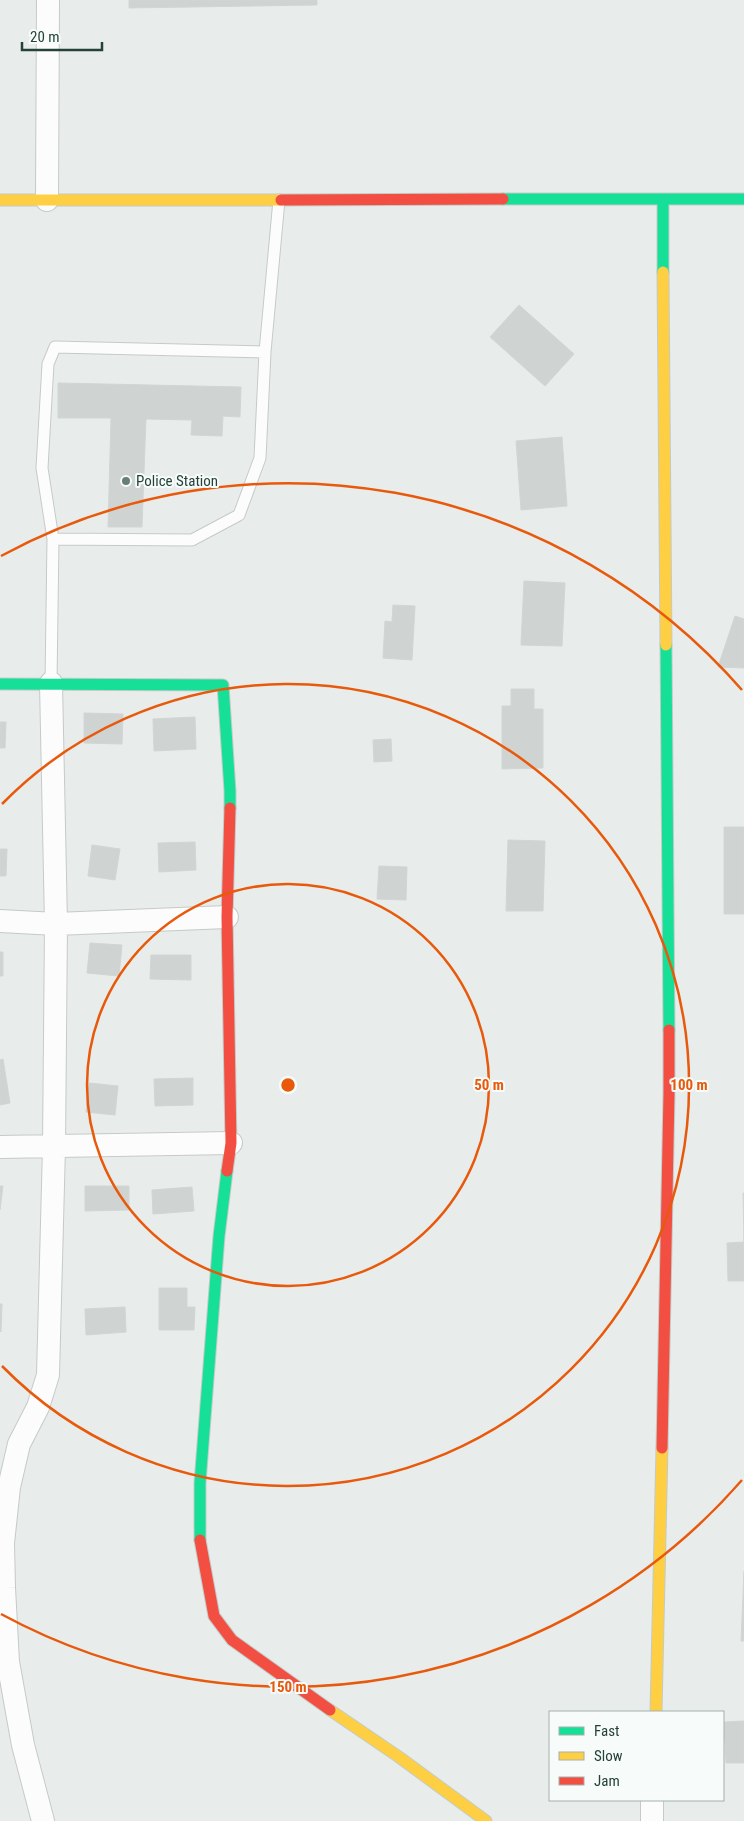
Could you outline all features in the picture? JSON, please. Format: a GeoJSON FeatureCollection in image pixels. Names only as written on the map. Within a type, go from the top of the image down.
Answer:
{"type":"FeatureCollection","features":[{"type":"Feature","properties":{"kind":"street"},"geometry":{"type":"LineString","coordinates":[[47,200],[48,0]]}},
{"type":"Feature","properties":{"kind":"street"},"geometry":{"type":"LineString","coordinates":[[0,200],[744,199]]}},
{"type":"Feature","properties":{"kind":"street"},"geometry":{"type":"LineString","coordinates":[[656,1711],[669,1094],[663,200]]}},
{"type":"Feature","properties":{"kind":"street"},"geometry":{"type":"LineString","coordinates":[[43,1821],[23,1745],[8,1662],[3,1543],[9,1486],[19,1444],[38,1406],[48,1375],[54,1147],[56,924],[51,683]]}},
{"type":"Feature","properties":{"kind":"street"},"geometry":{"type":"LineString","coordinates":[[0,684],[223,685],[230,790],[227,917],[230,1143],[219,1236],[200,1483],[200,1544],[214,1616],[232,1640],[312,1698],[399,1757],[486,1821]]}},
{"type":"Feature","properties":{"kind":"street"},"geometry":{"type":"LineString","coordinates":[[0,921],[56,924],[227,917]]}},
{"type":"Feature","properties":{"kind":"street"},"geometry":{"type":"LineString","coordinates":[[0,1147],[230,1143]]}},
{"type":"Feature","properties":{"kind":"street"},"geometry":{"type":"LineString","coordinates":[[652,1801],[652,1821]]}},
{"type":"Feature","properties":{"kind":"lane"},"geometry":{"type":"LineString","coordinates":[[53,539],[192,540],[239,515],[260,458],[265,352],[279,200]]}},
{"type":"Feature","properties":{"kind":"lane"},"geometry":{"type":"LineString","coordinates":[[51,683],[53,539],[42,468],[48,364],[55,347],[265,352]]}},
{"type":"Feature","properties":{"kind":"building"},"geometry":{"type":"Polygon","coordinates":[[[129,0],[317,0],[317,5],[129,8],[129,0]]]}},
{"type":"Feature","properties":{"kind":"building"},"geometry":{"type":"Polygon","coordinates":[[[519,305],[574,354],[545,386],[490,337],[519,305]]]}},
{"type":"Feature","properties":{"kind":"building","name":"Police Station"},"geometry":{"type":"Polygon","coordinates":[[[58,383],[241,387],[240,417],[223,416],[222,436],[191,435],[192,420],[146,419],[142,527],[108,527],[111,418],[58,418],[58,383]]]}},
{"type":"Feature","properties":{"kind":"building"},"geometry":{"type":"Polygon","coordinates":[[[562,437],[567,506],[521,510],[516,441],[562,437]]]}},
{"type":"Feature","properties":{"kind":"building"},"geometry":{"type":"Polygon","coordinates":[[[524,581],[565,583],[562,646],[521,645],[524,581]]]}},
{"type":"Feature","properties":{"kind":"building"},"geometry":{"type":"Polygon","coordinates":[[[393,605],[415,606],[412,660],[383,658],[385,621],[392,622],[393,605]]]}},
{"type":"Feature","properties":{"kind":"building"},"geometry":{"type":"Polygon","coordinates":[[[735,616],[744,619],[744,668],[718,667],[735,616]]]}},
{"type":"Feature","properties":{"kind":"building"},"geometry":{"type":"Polygon","coordinates":[[[511,689],[534,689],[534,709],[543,709],[543,768],[502,769],[502,706],[511,706],[511,689]]]}},
{"type":"Feature","properties":{"kind":"building"},"geometry":{"type":"Polygon","coordinates":[[[84,713],[123,714],[122,744],[84,743],[84,713]]]}},
{"type":"Feature","properties":{"kind":"building"},"geometry":{"type":"Polygon","coordinates":[[[195,717],[196,749],[154,751],[153,719],[195,717]]]}},
{"type":"Feature","properties":{"kind":"building"},"geometry":{"type":"Polygon","coordinates":[[[0,722],[6,722],[5,748],[0,748],[0,722]]]}},
{"type":"Feature","properties":{"kind":"building"},"geometry":{"type":"Polygon","coordinates":[[[391,739],[392,761],[374,762],[373,740],[391,739]]]}},
{"type":"Feature","properties":{"kind":"building"},"geometry":{"type":"Polygon","coordinates":[[[724,827],[744,827],[744,914],[724,914],[724,827]]]}},
{"type":"Feature","properties":{"kind":"building"},"geometry":{"type":"Polygon","coordinates":[[[508,840],[545,841],[543,911],[506,911],[508,840]]]}},
{"type":"Feature","properties":{"kind":"building"},"geometry":{"type":"Polygon","coordinates":[[[195,842],[196,870],[159,872],[158,843],[195,842]]]}},
{"type":"Feature","properties":{"kind":"building"},"geometry":{"type":"Polygon","coordinates":[[[92,845],[120,849],[115,880],[88,876],[92,845]]]}},
{"type":"Feature","properties":{"kind":"building"},"geometry":{"type":"Polygon","coordinates":[[[0,849],[7,849],[6,876],[0,876],[0,849]]]}},
{"type":"Feature","properties":{"kind":"building"},"geometry":{"type":"Polygon","coordinates":[[[379,866],[407,867],[406,900],[377,899],[379,866]]]}},
{"type":"Feature","properties":{"kind":"building"},"geometry":{"type":"Polygon","coordinates":[[[90,943],[122,945],[119,976],[87,973],[90,943]]]}},
{"type":"Feature","properties":{"kind":"building"},"geometry":{"type":"Polygon","coordinates":[[[0,952],[3,952],[3,976],[0,976],[0,952]]]}},
{"type":"Feature","properties":{"kind":"building"},"geometry":{"type":"Polygon","coordinates":[[[151,955],[191,955],[191,980],[150,979],[151,955]]]}},
{"type":"Feature","properties":{"kind":"building"},"geometry":{"type":"Polygon","coordinates":[[[3,1059],[10,1103],[0,1105],[0,1060],[3,1059]]]}},
{"type":"Feature","properties":{"kind":"building"},"geometry":{"type":"Polygon","coordinates":[[[193,1078],[193,1105],[155,1106],[154,1079],[193,1078]]]}},
{"type":"Feature","properties":{"kind":"building"},"geometry":{"type":"Polygon","coordinates":[[[89,1083],[118,1086],[115,1115],[86,1112],[89,1083]]]}},
{"type":"Feature","properties":{"kind":"building"},"geometry":{"type":"Polygon","coordinates":[[[0,1186],[3,1186],[0,1210],[0,1186]]]}},
{"type":"Feature","properties":{"kind":"building"},"geometry":{"type":"Polygon","coordinates":[[[85,1186],[129,1186],[129,1210],[85,1211],[85,1186]]]}},
{"type":"Feature","properties":{"kind":"building"},"geometry":{"type":"Polygon","coordinates":[[[192,1187],[194,1211],[153,1214],[152,1190],[192,1187]]]}},
{"type":"Feature","properties":{"kind":"building"},"geometry":{"type":"Polygon","coordinates":[[[743,1193],[744,1193],[744,1242],[743,1193]]]}},
{"type":"Feature","properties":{"kind":"building"},"geometry":{"type":"Polygon","coordinates":[[[744,1242],[744,1281],[728,1281],[727,1243],[744,1242]]]}},
{"type":"Feature","properties":{"kind":"building"},"geometry":{"type":"Polygon","coordinates":[[[159,1288],[187,1288],[187,1307],[195,1307],[194,1330],[159,1330],[159,1288]]]}},
{"type":"Feature","properties":{"kind":"building"},"geometry":{"type":"Polygon","coordinates":[[[0,1304],[2,1304],[1,1332],[0,1331],[0,1304]]]}},
{"type":"Feature","properties":{"kind":"building"},"geometry":{"type":"Polygon","coordinates":[[[125,1307],[126,1332],[86,1335],[85,1309],[125,1307]]]}},
{"type":"Feature","properties":{"kind":"building"},"geometry":{"type":"Polygon","coordinates":[[[744,1571],[744,1641],[741,1641],[744,1571]]]}},
{"type":"Feature","properties":{"kind":"building"},"geometry":{"type":"Polygon","coordinates":[[[744,1721],[744,1763],[726,1763],[724,1722],[744,1721]]]}},
{"type":"Feature","properties":{"kind":"traffic: fast"},"geometry":{"type":"LineString","coordinates":[[503,199],[744,199]]}},
{"type":"Feature","properties":{"kind":"traffic: fast"},"geometry":{"type":"LineString","coordinates":[[663,200],[663,272]]}},
{"type":"Feature","properties":{"kind":"traffic: fast"},"geometry":{"type":"LineString","coordinates":[[666,645],[669,1030]]}},
{"type":"Feature","properties":{"kind":"traffic: fast"},"geometry":{"type":"LineString","coordinates":[[0,684],[223,685],[230,808]]}},
{"type":"Feature","properties":{"kind":"traffic: fast"},"geometry":{"type":"LineString","coordinates":[[200,1540],[200,1483],[219,1236],[227,1171]]}},
{"type":"Feature","properties":{"kind":"traffic: slow"},"geometry":{"type":"LineString","coordinates":[[0,200],[281,200]]}},
{"type":"Feature","properties":{"kind":"traffic: slow"},"geometry":{"type":"LineString","coordinates":[[663,272],[666,645]]}},
{"type":"Feature","properties":{"kind":"traffic: slow"},"geometry":{"type":"LineString","coordinates":[[656,1711],[662,1448]]}},
{"type":"Feature","properties":{"kind":"traffic: slow"},"geometry":{"type":"LineString","coordinates":[[330,1710],[399,1757],[486,1821]]}},
{"type":"Feature","properties":{"kind":"traffic: jam"},"geometry":{"type":"LineString","coordinates":[[281,200],[503,199]]}},
{"type":"Feature","properties":{"kind":"traffic: jam"},"geometry":{"type":"LineString","coordinates":[[227,1171],[231,1143],[227,917],[230,808]]}},
{"type":"Feature","properties":{"kind":"traffic: jam"},"geometry":{"type":"LineString","coordinates":[[662,1448],[669,1030]]}},
{"type":"Feature","properties":{"kind":"traffic: jam"},"geometry":{"type":"LineString","coordinates":[[200,1540],[214,1616],[232,1640],[330,1710]]}},
{"type":"Feature","properties":{"kind":"place","name":"Police Station"},"geometry":{"type":"Point","coordinates":[126,481]}}]}
